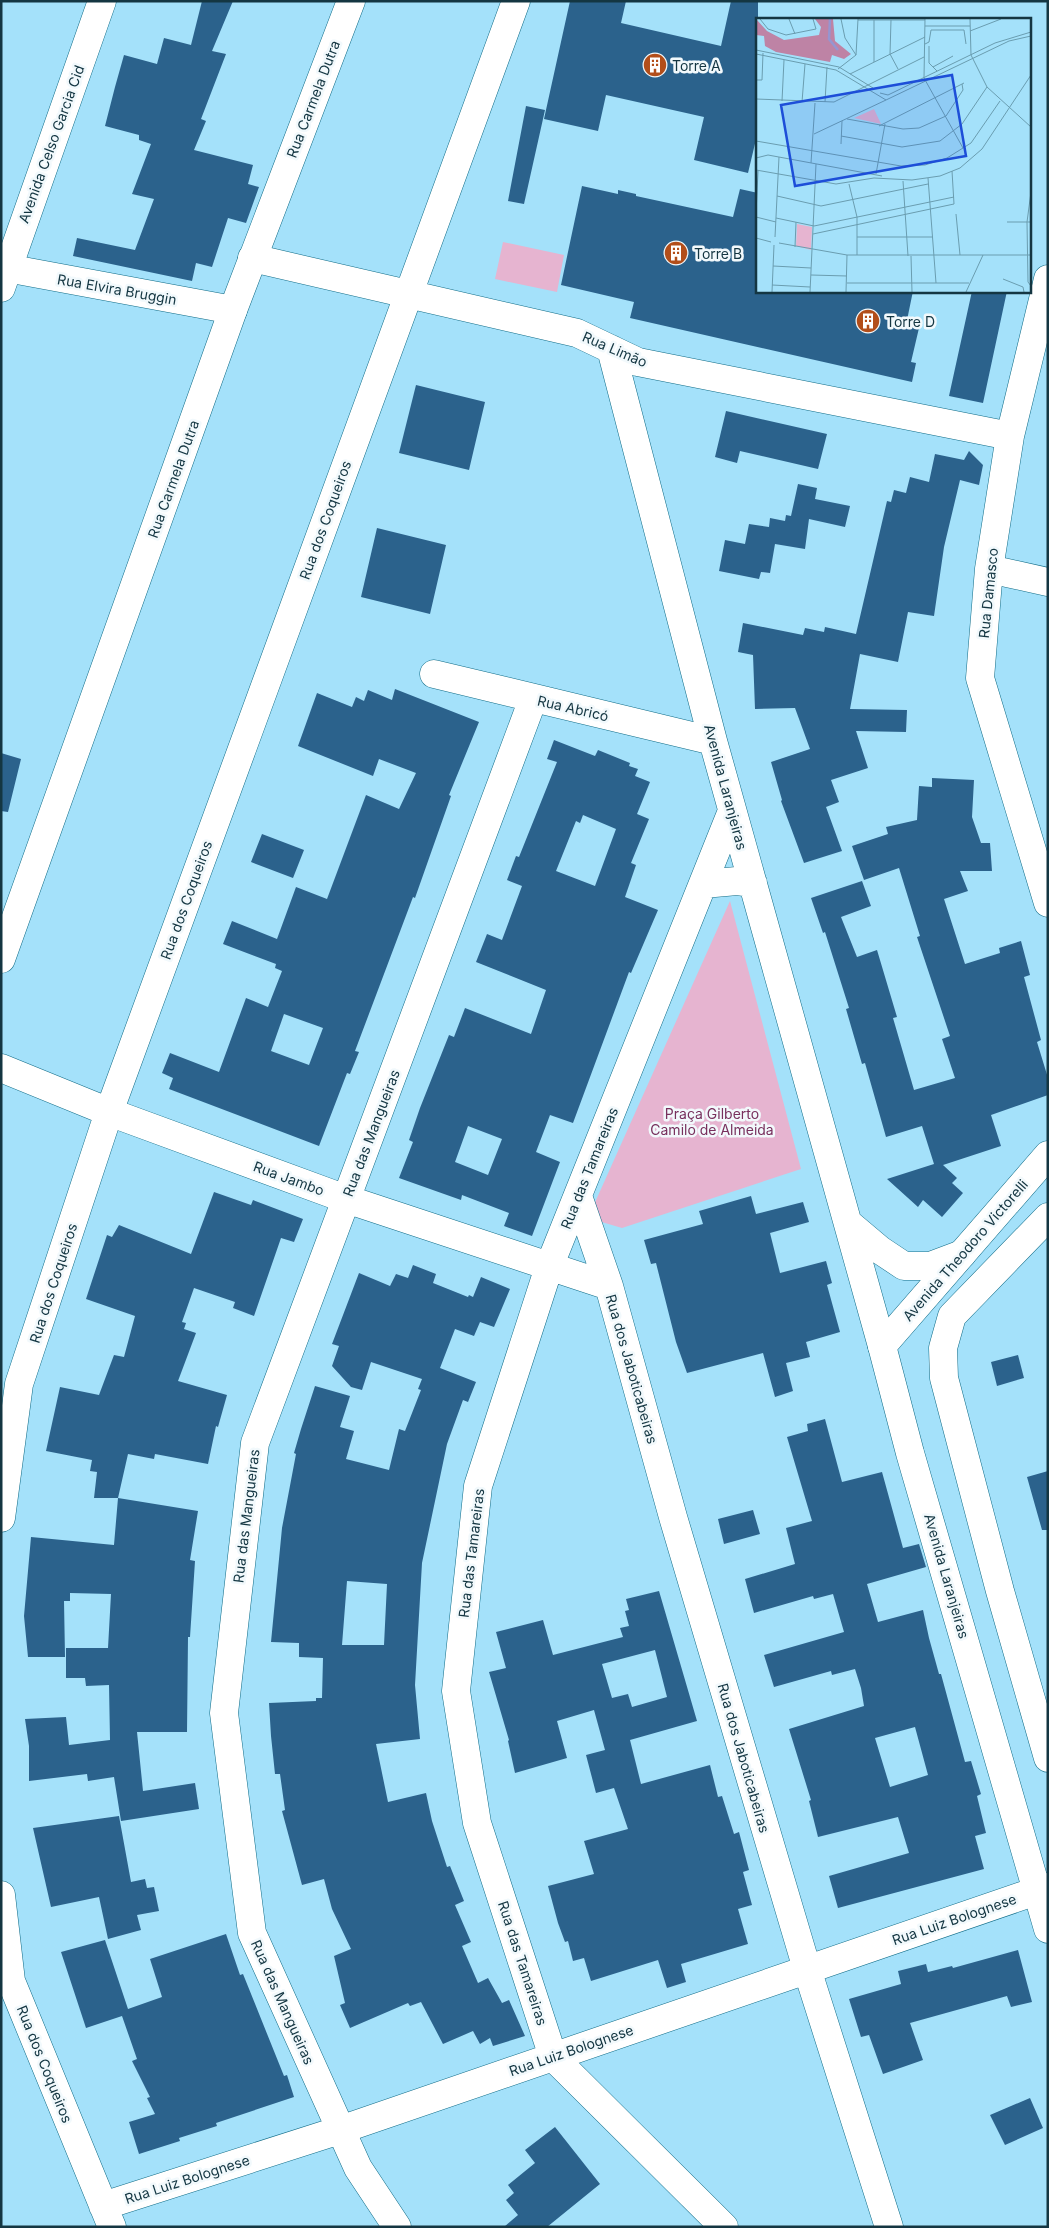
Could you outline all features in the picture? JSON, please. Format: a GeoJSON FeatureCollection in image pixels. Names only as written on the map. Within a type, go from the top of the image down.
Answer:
{"type":"FeatureCollection","features":[{"type":"Feature","properties":{"kind":"street","name":"Avenida Celso Garcia Cid"},"geometry":{"type":"LineString","coordinates":[[3,275],[102,1]]}},
{"type":"Feature","properties":{"kind":"street","name":"Rua Carmela Dutra"},"geometry":{"type":"LineString","coordinates":[[1,959],[233,310],[351,1]]}},
{"type":"Feature","properties":{"kind":"street","name":"Rua dos Coqueiros"},"geometry":{"type":"LineString","coordinates":[[1,1518],[19,1384],[109,1112],[516,1]]}},
{"type":"Feature","properties":{"kind":"street","name":"Rua Limão"},"geometry":{"type":"LineString","coordinates":[[252,258],[577,333],[638,362],[1010,436]]}},
{"type":"Feature","properties":{"kind":"street","name":"Rua Elvira Bruggin"},"geometry":{"type":"LineString","coordinates":[[3,275],[233,310]]}},
{"type":"Feature","properties":{"kind":"street","name":"Rua Damasco"},"geometry":{"type":"LineString","coordinates":[[1048,281],[1010,436],[989,569],[980,678],[1048,903]]}},
{"type":"Feature","properties":{"kind":"street","name":"Avenida Laranjeiras"},"geometry":{"type":"LineString","coordinates":[[611,349],[732,811],[848,1223],[910,1453],[1042,1888],[1048,1928]]}},
{"type":"Feature","properties":{"kind":"street"},"geometry":{"type":"LineString","coordinates":[[989,569],[1048,582]]}},
{"type":"Feature","properties":{"kind":"street","name":"Rua Abricó"},"geometry":{"type":"LineString","coordinates":[[434,674],[713,741]]}},
{"type":"Feature","properties":{"kind":"street","name":"Rua das Mangueiras"},"geometry":{"type":"LineString","coordinates":[[397,2227],[358,2168],[252,1933],[224,1713],[254,1443],[533,699]]}},
{"type":"Feature","properties":{"kind":"street","name":"Rua das Tamareiras"},"geometry":{"type":"LineString","coordinates":[[724,2227],[553,2057],[477,1824],[456,1691],[478,1486],[550,1266],[732,811]]}},
{"type":"Feature","properties":{"kind":"street"},"geometry":{"type":"LineString","coordinates":[[703,884],[737,881],[753,883]]}},
{"type":"Feature","properties":{"kind":"street"},"geometry":{"type":"LineString","coordinates":[[1,896],[26,887]]}},
{"type":"Feature","properties":{"kind":"street","name":"Rua Jambo"},"geometry":{"type":"LineString","coordinates":[[1,1068],[109,1112],[346,1200],[609,1286]]}},
{"type":"Feature","properties":{"kind":"street","name":"Avenida Theodoro Victorelli"},"geometry":{"type":"LineString","coordinates":[[882,1346],[1048,1155]]}},
{"type":"Feature","properties":{"kind":"street","name":"Rua dos Jaboticabeiras"},"geometry":{"type":"LineString","coordinates":[[578,1196],[609,1286],[673,1517],[807,1969],[889,2227]]}},
{"type":"Feature","properties":{"kind":"street"},"geometry":{"type":"LineString","coordinates":[[1048,1217],[952,1316],[943,1348],[944,1378],[1000,1591],[1048,1758]]}},
{"type":"Feature","properties":{"kind":"street"},"geometry":{"type":"LineString","coordinates":[[848,1223],[880,1250],[904,1266],[930,1266],[962,1254]]}},
{"type":"Feature","properties":{"kind":"street","name":"Rua Luiz Bolognese"},"geometry":{"type":"LineString","coordinates":[[108,2216],[340,2130],[1042,1888]]}},
{"type":"Feature","properties":{"kind":"street","name":"Rua dos Coqueiros"},"geometry":{"type":"LineString","coordinates":[[1,1895],[11,1981],[108,2216]]}},
{"type":"Feature","properties":{"kind":"green space"},"geometry":{"type":"Polygon","coordinates":[[[503,242],[564,255],[557,292],[495,279],[503,242]]]}},
{"type":"Feature","properties":{"kind":"green space","name":"Praça Gilberto Camilo de Almeida"},"geometry":{"type":"Polygon","coordinates":[[[730,901],[801,1169],[622,1228],[588,1218],[730,901]]]}},
{"type":"Feature","properties":{"kind":"building"},"geometry":{"type":"Polygon","coordinates":[[[202,1],[233,1],[212,51],[226,54],[201,119],[206,121],[194,150],[253,165],[248,184],[259,187],[246,223],[228,218],[212,267],[196,263],[192,281],[73,256],[77,238],[135,250],[154,199],[132,194],[151,144],[139,140],[139,135],[105,126],[115,87],[124,55],[157,64],[164,38],[191,45],[202,1]]]}},
{"type":"Feature","properties":{"kind":"building"},"geometry":{"type":"Polygon","coordinates":[[[570,1],[626,1],[621,23],[721,46],[731,1],[758,1],[758,18],[756,18],[756,139],[748,173],[694,160],[704,117],[606,95],[598,131],[544,119],[570,1]]]}},
{"type":"Feature","properties":{"kind":"building"},"geometry":{"type":"Polygon","coordinates":[[[526,106],[545,110],[524,204],[508,201],[526,106]]]}},
{"type":"Feature","properties":{"kind":"building"},"geometry":{"type":"Polygon","coordinates":[[[582,186],[618,194],[618,190],[636,194],[636,196],[733,217],[740,189],[756,193],[756,292],[913,292],[906,325],[919,328],[911,362],[916,363],[912,382],[630,318],[634,302],[561,285],[582,186]]]}},
{"type":"Feature","properties":{"kind":"building"},"geometry":{"type":"Polygon","coordinates":[[[972,292],[1007,292],[983,403],[949,396],[972,292]]]}},
{"type":"Feature","properties":{"kind":"building"},"geometry":{"type":"Polygon","coordinates":[[[416,385],[485,402],[469,470],[399,453],[416,385]]]}},
{"type":"Feature","properties":{"kind":"building"},"geometry":{"type":"Polygon","coordinates":[[[726,411],[827,434],[818,469],[740,451],[737,463],[715,457],[726,411]]]}},
{"type":"Feature","properties":{"kind":"building"},"geometry":{"type":"Polygon","coordinates":[[[969,451],[983,465],[979,485],[960,480],[944,547],[934,616],[908,612],[898,662],[860,654],[850,709],[907,710],[906,732],[856,731],[868,768],[831,780],[839,802],[826,807],[842,851],[804,863],[781,801],[771,762],[810,749],[795,708],[755,709],[753,655],[738,652],[743,623],[803,635],[805,628],[824,632],[825,627],[856,634],[887,501],[891,502],[894,490],[906,493],[910,477],[929,482],[935,454],[964,460],[969,451]]]}},
{"type":"Feature","properties":{"kind":"building"},"geometry":{"type":"Polygon","coordinates":[[[798,484],[817,488],[815,499],[850,506],[845,527],[809,519],[805,549],[775,544],[770,573],[761,572],[759,579],[719,571],[725,540],[745,544],[749,524],[769,527],[770,518],[785,521],[786,515],[791,516],[798,484]]]}},
{"type":"Feature","properties":{"kind":"building"},"geometry":{"type":"Polygon","coordinates":[[[377,528],[446,545],[430,614],[361,597],[377,528]]]}},
{"type":"Feature","properties":{"kind":"building"},"geometry":{"type":"Polygon","coordinates":[[[395,689],[479,722],[449,795],[451,796],[415,898],[413,897],[355,1051],[359,1052],[350,1074],[347,1073],[319,1146],[169,1089],[173,1078],[162,1073],[170,1053],[219,1072],[246,998],[268,1007],[282,971],[275,968],[276,964],[223,944],[232,921],[277,939],[296,887],[327,899],[366,795],[399,809],[416,773],[379,759],[373,776],[298,746],[317,693],[352,707],[356,697],[364,701],[368,690],[392,700],[395,689]],[[284,1014],[271,1051],[309,1065],[323,1028],[284,1014]]]}},
{"type":"Feature","properties":{"kind":"building"},"geometry":{"type":"Polygon","coordinates":[[[554,740],[595,756],[598,750],[630,763],[629,766],[638,769],[635,776],[650,782],[637,814],[649,819],[631,863],[636,865],[625,897],[658,910],[631,973],[629,972],[573,1123],[550,1115],[536,1152],[560,1162],[532,1236],[504,1226],[509,1213],[462,1195],[461,1200],[399,1178],[413,1142],[409,1140],[420,1108],[449,1035],[454,1037],[465,1008],[531,1034],[546,990],[476,962],[487,934],[502,940],[522,886],[507,880],[516,856],[519,857],[557,762],[547,759],[554,740]],[[583,815],[580,823],[576,821],[556,871],[595,886],[616,829],[583,815]],[[468,1126],[455,1162],[488,1175],[502,1139],[468,1126]]]}},
{"type":"Feature","properties":{"kind":"building"},"geometry":{"type":"Polygon","coordinates":[[[1,753],[21,759],[8,812],[1,811],[1,753]]]}},
{"type":"Feature","properties":{"kind":"building"},"geometry":{"type":"Polygon","coordinates":[[[932,778],[974,780],[972,817],[981,843],[990,843],[992,871],[960,871],[968,891],[944,899],[965,964],[1000,953],[999,948],[1021,941],[1030,975],[1024,977],[1041,1040],[1037,1042],[1048,1078],[1048,1095],[991,1115],[1001,1146],[943,1165],[957,1178],[952,1183],[963,1193],[942,1217],[923,1200],[918,1207],[887,1179],[934,1164],[922,1126],[886,1137],[865,1063],[862,1064],[846,1009],[849,1008],[825,932],[823,933],[811,898],[862,881],[871,906],[841,917],[857,957],[877,950],[897,1017],[893,1018],[914,1090],[955,1078],[942,1039],[950,1036],[917,937],[920,936],[899,868],[864,880],[852,846],[888,834],[886,827],[917,820],[919,786],[932,787],[932,778]]]}},
{"type":"Feature","properties":{"kind":"building"},"geometry":{"type":"Polygon","coordinates":[[[262,834],[304,850],[293,878],[251,862],[262,834]]]}},
{"type":"Feature","properties":{"kind":"building"},"geometry":{"type":"Polygon","coordinates":[[[214,1192],[251,1205],[253,1200],[303,1219],[294,1242],[281,1238],[254,1316],[233,1308],[235,1302],[194,1288],[182,1322],[186,1323],[184,1329],[196,1333],[178,1381],[227,1395],[218,1427],[216,1426],[208,1464],[155,1454],[154,1459],[128,1454],[118,1498],[94,1498],[97,1472],[90,1471],[92,1460],[46,1451],[60,1387],[99,1395],[114,1355],[124,1357],[135,1316],[86,1299],[107,1235],[112,1237],[119,1225],[191,1254],[214,1192]]]}},
{"type":"Feature","properties":{"kind":"building"},"geometry":{"type":"Polygon","coordinates":[[[751,1196],[756,1214],[803,1202],[809,1222],[770,1233],[780,1273],[826,1261],[832,1283],[827,1285],[840,1332],[806,1342],[810,1357],[786,1363],[793,1391],[775,1397],[763,1353],[687,1373],[676,1342],[656,1263],[651,1264],[644,1240],[703,1224],[699,1211],[751,1196]]]}},
{"type":"Feature","properties":{"kind":"building"},"geometry":{"type":"Polygon","coordinates":[[[413,1265],[436,1274],[433,1283],[468,1297],[469,1295],[473,1297],[481,1277],[510,1289],[494,1327],[480,1322],[474,1336],[455,1329],[440,1368],[476,1382],[468,1402],[463,1400],[447,1444],[422,1563],[415,1685],[420,1739],[376,1744],[388,1802],[426,1793],[432,1821],[447,1867],[450,1866],[464,1901],[455,1905],[471,1942],[462,1946],[478,1983],[488,1978],[502,2003],[509,2000],[525,2036],[493,2046],[490,2038],[480,2044],[473,2031],[443,2044],[421,2002],[410,2006],[408,2003],[350,2028],[340,2005],[345,2003],[334,1956],[351,1949],[332,1909],[324,1879],[302,1885],[282,1811],[285,1810],[280,1774],[275,1774],[269,1703],[316,1701],[316,1698],[322,1698],[323,1658],[299,1657],[299,1643],[271,1642],[282,1528],[296,1454],[294,1453],[315,1386],[350,1396],[340,1427],[354,1431],[346,1459],[389,1470],[399,1429],[405,1431],[421,1390],[418,1389],[422,1379],[371,1362],[362,1390],[351,1387],[332,1366],[339,1346],[332,1344],[359,1273],[390,1286],[396,1274],[408,1278],[413,1265]],[[347,1581],[342,1645],[384,1645],[387,1584],[347,1581]]]}},
{"type":"Feature","properties":{"kind":"building"},"geometry":{"type":"Polygon","coordinates":[[[1018,1355],[1024,1378],[997,1386],[991,1362],[1018,1355]]]}},
{"type":"Feature","properties":{"kind":"building"},"geometry":{"type":"Polygon","coordinates":[[[825,1419],[842,1482],[882,1472],[903,1548],[919,1544],[926,1567],[867,1584],[878,1622],[923,1610],[929,1638],[965,1762],[971,1761],[981,1794],[977,1796],[986,1833],[975,1836],[984,1869],[838,1908],[829,1876],[909,1853],[898,1817],[818,1837],[809,1801],[811,1800],[789,1729],[864,1706],[861,1688],[855,1669],[832,1675],[831,1671],[774,1687],[764,1655],[844,1632],[833,1594],[814,1599],[813,1596],[754,1613],[745,1579],[795,1564],[786,1528],[812,1521],[787,1437],[808,1431],[807,1424],[825,1419]],[[915,1727],[875,1738],[890,1787],[928,1775],[915,1727]]]}},
{"type":"Feature","properties":{"kind":"building"},"geometry":{"type":"Polygon","coordinates":[[[1048,1471],[1048,1530],[1042,1530],[1027,1477],[1048,1471]]]}},
{"type":"Feature","properties":{"kind":"building"},"geometry":{"type":"Polygon","coordinates":[[[118,1498],[198,1511],[190,1560],[195,1561],[190,1637],[188,1637],[187,1732],[137,1732],[143,1791],[195,1783],[199,1809],[121,1821],[114,1777],[88,1781],[87,1774],[29,1781],[29,1746],[25,1719],[66,1717],[69,1745],[110,1740],[109,1685],[86,1686],[85,1678],[66,1678],[66,1648],[108,1648],[111,1594],[70,1593],[70,1601],[64,1601],[65,1657],[28,1657],[24,1616],[31,1537],[114,1545],[118,1498]]]}},
{"type":"Feature","properties":{"kind":"building"},"geometry":{"type":"Polygon","coordinates":[[[753,1510],[760,1534],[724,1544],[718,1519],[753,1510]]]}},
{"type":"Feature","properties":{"kind":"building"},"geometry":{"type":"Polygon","coordinates":[[[659,1591],[697,1721],[630,1740],[641,1784],[710,1765],[718,1797],[722,1796],[734,1834],[739,1832],[749,1870],[743,1872],[752,1905],[738,1909],[748,1944],[681,1964],[686,1982],[667,1988],[658,1960],[591,1981],[584,1958],[573,1961],[568,1941],[565,1942],[558,1923],[548,1886],[594,1874],[584,1841],[628,1829],[614,1788],[596,1793],[586,1755],[605,1750],[594,1710],[557,1721],[567,1758],[515,1773],[509,1740],[489,1672],[506,1668],[496,1632],[543,1620],[553,1655],[623,1637],[620,1628],[629,1626],[625,1611],[629,1610],[626,1599],[659,1591]],[[655,1650],[602,1664],[612,1698],[628,1694],[632,1707],[667,1697],[655,1650]]]}},
{"type":"Feature","properties":{"kind":"building"},"geometry":{"type":"Polygon","coordinates":[[[119,1816],[131,1882],[145,1879],[147,1888],[154,1887],[159,1911],[137,1915],[141,1930],[108,1939],[99,1897],[51,1907],[33,1828],[119,1816]]]}},
{"type":"Feature","properties":{"kind":"building"},"geometry":{"type":"Polygon","coordinates":[[[226,1934],[240,1975],[243,1974],[284,2076],[287,2075],[294,2097],[216,2123],[217,2126],[179,2138],[180,2141],[139,2154],[129,2122],[155,2114],[147,2098],[150,2097],[132,2061],[137,2059],[122,2016],[86,2028],[61,1952],[105,1940],[128,2009],[162,1997],[150,1959],[226,1934]]]}},
{"type":"Feature","properties":{"kind":"building"},"geometry":{"type":"Polygon","coordinates":[[[1018,1950],[1032,2002],[1011,2007],[1007,1996],[910,2023],[923,2060],[883,2074],[869,2035],[861,2037],[849,1999],[901,1984],[898,1971],[926,1964],[928,1972],[952,1966],[953,1968],[1018,1950]]]}},
{"type":"Feature","properties":{"kind":"building"},"geometry":{"type":"Polygon","coordinates":[[[1030,2098],[1043,2128],[1005,2145],[990,2115],[1030,2098]]]}},
{"type":"Feature","properties":{"kind":"building"},"geometry":{"type":"Polygon","coordinates":[[[555,2127],[600,2184],[547,2227],[504,2227],[518,2215],[506,2200],[514,2193],[508,2185],[535,2163],[525,2150],[555,2127]]]}},
{"type":"Feature","properties":{"kind":"place","name":"Torre A"},"geometry":{"type":"Point","coordinates":[655,65]}},
{"type":"Feature","properties":{"kind":"place","name":"Torre B"},"geometry":{"type":"Point","coordinates":[676,253]}},
{"type":"Feature","properties":{"kind":"place","name":"Torre D"},"geometry":{"type":"Point","coordinates":[868,321]}}]}
